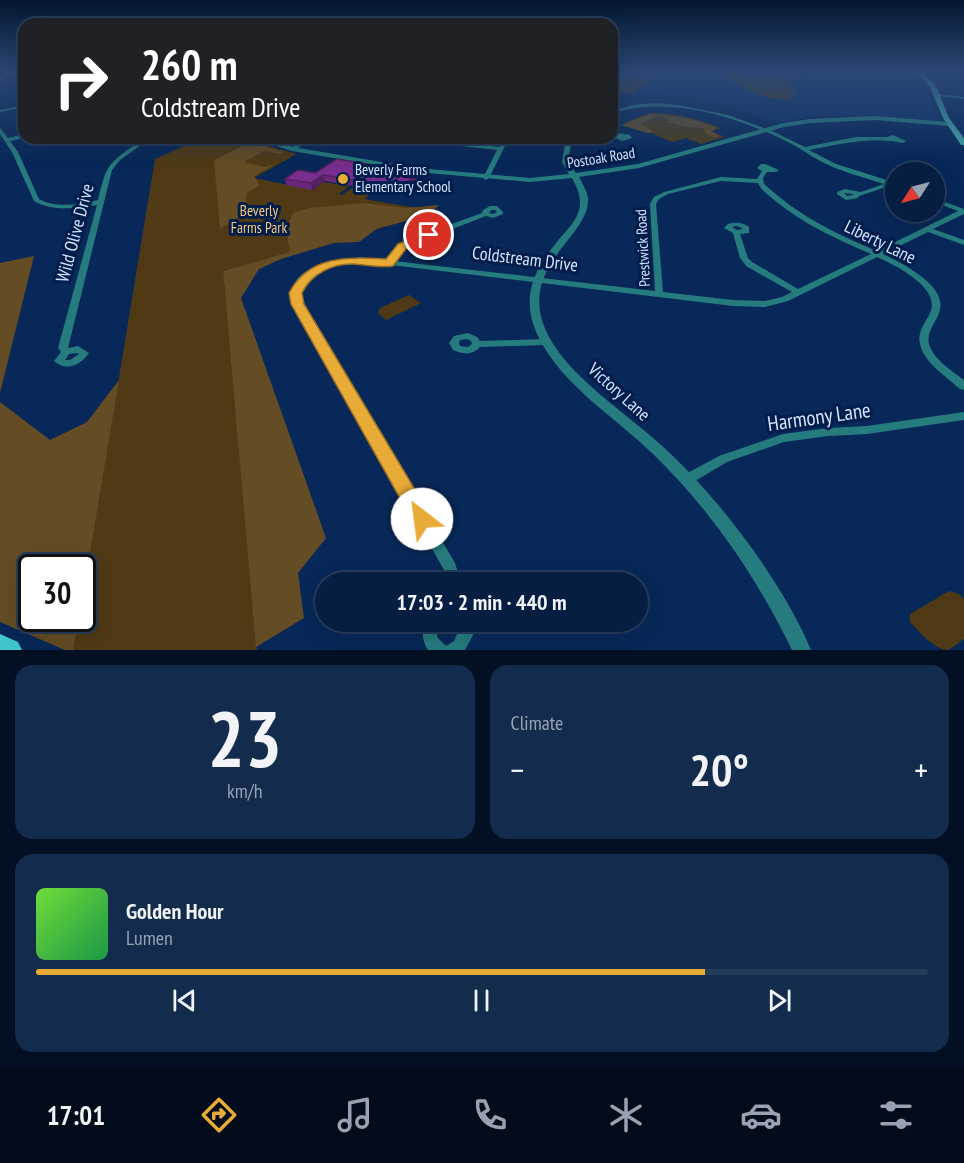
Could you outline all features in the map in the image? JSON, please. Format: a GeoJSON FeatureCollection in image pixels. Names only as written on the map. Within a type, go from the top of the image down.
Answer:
{"type":"FeatureCollection","features":[{"type":"Feature","properties":{"kind":"main road"},"geometry":{"type":"LineString","coordinates":[[941,102],[950,124],[964,143]]}},
{"type":"Feature","properties":{"kind":"main road"},"geometry":{"type":"LineString","coordinates":[[0,645],[10,650]]}},
{"type":"Feature","properties":{"kind":"street"},"geometry":{"type":"LineString","coordinates":[[618,110],[633,105],[662,106],[713,113],[764,131],[804,149],[825,162],[885,181]]}},
{"type":"Feature","properties":{"kind":"street"},"geometry":{"type":"LineString","coordinates":[[0,111],[18,107]]}},
{"type":"Feature","properties":{"kind":"street","name":"Postoak Road"},"geometry":{"type":"LineString","coordinates":[[275,144],[292,149],[417,170],[486,178],[530,180],[639,166],[803,122],[844,118],[950,124]]}},
{"type":"Feature","properties":{"kind":"street"},"geometry":{"type":"LineString","coordinates":[[0,130],[19,162],[33,196],[40,203],[71,206],[100,202]]}},
{"type":"Feature","properties":{"kind":"street"},"geometry":{"type":"LineString","coordinates":[[7,140],[18,137]]}},
{"type":"Feature","properties":{"kind":"street"},"geometry":{"type":"LineString","coordinates":[[804,149],[855,139],[889,139]]}},
{"type":"Feature","properties":{"kind":"street","name":"Wild Olive Drive"},"geometry":{"type":"LineString","coordinates":[[66,352],[63,348],[100,202],[112,165],[139,144]]}},
{"type":"Feature","properties":{"kind":"street"},"geometry":{"type":"LineString","coordinates":[[292,149],[302,144]]}},
{"type":"Feature","properties":{"kind":"street"},"geometry":{"type":"LineString","coordinates":[[464,144],[500,149]]}},
{"type":"Feature","properties":{"kind":"street"},"geometry":{"type":"LineString","coordinates":[[486,178],[503,144]]}},
{"type":"Feature","properties":{"kind":"street","name":"Victory Lane"},"geometry":{"type":"LineString","coordinates":[[568,144],[564,159],[584,196],[581,214],[548,256],[537,280],[534,297],[535,314],[546,342],[571,372],[645,438],[686,480],[746,554],[765,582],[802,650]]}},
{"type":"Feature","properties":{"kind":"street"},"geometry":{"type":"LineString","coordinates":[[759,181],[765,171]]}},
{"type":"Feature","properties":{"kind":"street","name":"Prestwick Road"},"geometry":{"type":"LineString","coordinates":[[659,294],[653,204],[656,198],[666,193],[721,179],[759,181]]}},
{"type":"Feature","properties":{"kind":"street","name":"Liberty Lane"},"geometry":{"type":"LineString","coordinates":[[759,181],[767,190],[812,224],[911,272],[930,289],[937,307],[924,334],[924,345],[934,358],[964,386]]}},
{"type":"Feature","properties":{"kind":"street"},"geometry":{"type":"LineString","coordinates":[[856,195],[885,186]]}},
{"type":"Feature","properties":{"kind":"street"},"geometry":{"type":"LineString","coordinates":[[945,204],[964,211]]}},
{"type":"Feature","properties":{"kind":"street","name":"Coldstream Drive"},"geometry":{"type":"LineString","coordinates":[[451,572],[295,299],[297,288],[311,272],[327,265],[350,260],[755,305],[780,301],[964,211]]}},
{"type":"Feature","properties":{"kind":"street"},"geometry":{"type":"LineString","coordinates":[[389,263],[398,250],[408,243],[486,214]]}},
{"type":"Feature","properties":{"kind":"street"},"geometry":{"type":"LineString","coordinates":[[927,229],[964,243]]}},
{"type":"Feature","properties":{"kind":"street"},"geometry":{"type":"LineString","coordinates":[[736,232],[744,258],[749,264],[797,292]]}},
{"type":"Feature","properties":{"kind":"street"},"geometry":{"type":"LineString","coordinates":[[477,344],[546,342]]}},
{"type":"Feature","properties":{"kind":"street","name":"Harmony Lane"},"geometry":{"type":"LineString","coordinates":[[686,480],[723,459],[783,438],[867,430],[964,416]]}},
{"type":"Feature","properties":{"kind":"street"},"geometry":{"type":"LineString","coordinates":[[430,632],[431,642],[440,650]]}},
{"type":"Feature","properties":{"kind":"street"},"geometry":{"type":"LineString","coordinates":[[452,650],[459,646],[465,635],[464,632]]}},
{"type":"Feature","properties":{"kind":"shaded area"},"geometry":{"type":"Polygon","coordinates":[[[713,102],[932,102],[940,121],[866,115],[816,116],[778,123],[713,102]]]}},
{"type":"Feature","properties":{"kind":"shaded area"},"geometry":{"type":"Polygon","coordinates":[[[650,114],[687,118],[717,128],[711,132],[719,136],[715,138],[706,134],[703,128],[685,127],[663,121],[672,121],[661,116],[640,123],[654,132],[648,133],[620,125],[650,114]]]}},
{"type":"Feature","properties":{"kind":"shaded area"},"geometry":{"type":"Polygon","coordinates":[[[247,144],[258,144],[284,152],[281,154],[264,151],[244,162],[265,167],[274,165],[254,176],[260,185],[247,193],[244,214],[220,229],[214,160],[247,144]]]}},
{"type":"Feature","properties":{"kind":"shaded area"},"geometry":{"type":"Polygon","coordinates":[[[363,203],[406,208],[439,205],[433,211],[410,220],[378,228],[359,242],[334,243],[281,259],[259,269],[241,298],[326,538],[298,573],[304,618],[256,647],[223,271],[290,252],[286,230],[293,213],[309,208],[363,203]]]}},
{"type":"Feature","properties":{"kind":"shaded area"},"geometry":{"type":"Polygon","coordinates":[[[34,256],[0,393],[0,263],[34,256]]]}},
{"type":"Feature","properties":{"kind":"shaded area"},"geometry":{"type":"Polygon","coordinates":[[[119,380],[90,554],[18,554],[18,630],[0,622],[0,402],[50,440],[87,422],[119,380]]]}},
{"type":"Feature","properties":{"kind":"shaded area"},"geometry":{"type":"Polygon","coordinates":[[[23,632],[76,632],[73,650],[65,650],[23,632]]]}},
{"type":"Feature","properties":{"kind":"green space"},"geometry":{"type":"Polygon","coordinates":[[[649,113],[677,115],[704,122],[721,128],[712,131],[725,137],[701,144],[686,138],[672,142],[627,122],[649,113]]]}},
{"type":"Feature","properties":{"kind":"green space","name":"Beverly Farms Park"},"geometry":{"type":"Polygon","coordinates":[[[189,144],[261,144],[297,154],[254,178],[313,190],[323,182],[349,186],[339,194],[342,195],[353,187],[374,190],[365,199],[433,211],[410,220],[223,271],[257,650],[73,650],[76,632],[96,632],[96,554],[90,554],[155,159],[189,144]]]}},
{"type":"Feature","properties":{"kind":"green space"},"geometry":{"type":"Polygon","coordinates":[[[409,295],[421,303],[386,320],[378,313],[380,308],[409,295]]]}},
{"type":"Feature","properties":{"kind":"green space"},"geometry":{"type":"Polygon","coordinates":[[[949,591],[959,594],[964,599],[964,639],[948,650],[937,647],[922,634],[910,622],[910,614],[949,591]]]}},
{"type":"Feature","properties":{"kind":"building"},"geometry":{"type":"Polygon","coordinates":[[[337,159],[418,172],[400,188],[323,175],[311,183],[285,179],[298,170],[315,173],[337,159]]]}},
{"type":"Feature","properties":{"kind":"place","name":"Beverly Farms Elementary School"},"geometry":{"type":"Point","coordinates":[343,179]}},
{"type":"Feature","properties":{"kind":"route"},"geometry":{"type":"LineString","coordinates":[[422,519],[295,299],[295,293],[302,280],[311,272],[322,267],[350,260],[389,263],[402,246],[429,235]]}}]}
